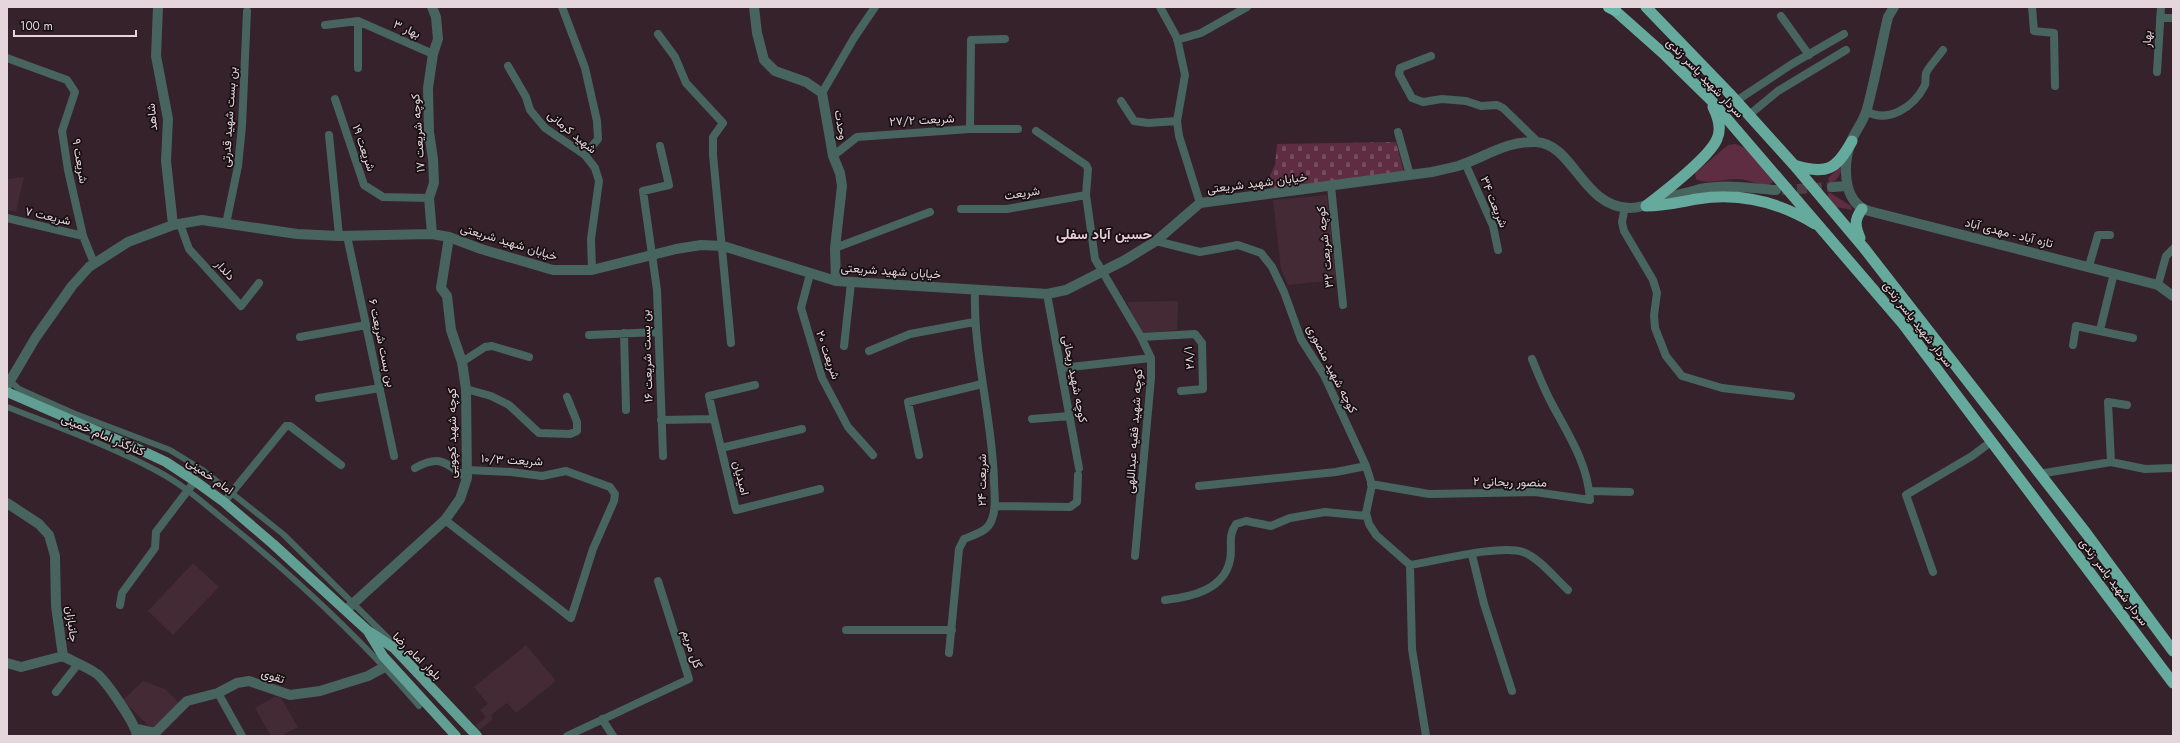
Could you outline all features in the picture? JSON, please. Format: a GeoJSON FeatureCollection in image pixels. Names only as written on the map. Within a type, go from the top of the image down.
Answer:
{"type":"FeatureCollection","features":[{"type":"Feature","properties":{"kind":"highway","name":"سردار شهید یاسر زندی"},"geometry":{"type":"LineString","coordinates":[[1646,7],[1749,115],[1864,248],[2086,534],[2173,651]]}},
{"type":"Feature","properties":{"kind":"highway","name":"سردار شهید یاسر زندی"},"geometry":{"type":"LineString","coordinates":[[1612,8],[1665,55],[1710,99],[1824,230],[1903,324],[2173,683]]}},
{"type":"Feature","properties":{"kind":"highway"},"geometry":{"type":"LineString","coordinates":[[1646,206],[1678,180],[1717,139],[1720,122],[1710,99]]}},
{"type":"Feature","properties":{"kind":"highway"},"geometry":{"type":"LineString","coordinates":[[1794,166],[1812,171],[1823,171],[1833,167],[1842,160],[1852,141]]}},
{"type":"Feature","properties":{"kind":"highway"},"geometry":{"type":"LineString","coordinates":[[1646,206],[1666,206],[1698,199],[1729,197],[1755,199],[1776,204],[1795,212],[1824,230]]}},
{"type":"Feature","properties":{"kind":"highway"},"geometry":{"type":"LineString","coordinates":[[1862,209],[1856,217],[1855,226],[1864,248]]}},
{"type":"Feature","properties":{"kind":"main road","name":"امام خمینی"},"geometry":{"type":"LineString","coordinates":[[7,392],[153,456],[195,481],[224,502],[349,607],[367,630]]}},
{"type":"Feature","properties":{"kind":"main road","name":"بلوار امام رضا"},"geometry":{"type":"LineString","coordinates":[[367,630],[387,665],[456,736]]}},
{"type":"Feature","properties":{"kind":"main road","name":"بلوار امام رضا"},"geometry":{"type":"LineString","coordinates":[[367,630],[394,648],[477,736]]}},
{"type":"Feature","properties":{"kind":"street","name":"شاهد"},"geometry":{"type":"LineString","coordinates":[[158,7],[156,56],[168,119],[166,161],[176,225]]}},
{"type":"Feature","properties":{"kind":"street","name":"کوچه شریعت ۱۷"},"geometry":{"type":"LineString","coordinates":[[432,7],[436,17],[438,39],[433,54],[428,88],[429,132],[434,159],[434,184],[429,198],[432,234]]}},
{"type":"Feature","properties":{"kind":"street"},"geometry":{"type":"LineString","coordinates":[[562,7],[585,68],[597,121],[598,138],[585,155]]}},
{"type":"Feature","properties":{"kind":"street"},"geometry":{"type":"LineString","coordinates":[[754,7],[757,33],[764,60],[775,71],[806,82],[822,93],[854,38],[875,7]]}},
{"type":"Feature","properties":{"kind":"street"},"geometry":{"type":"LineString","coordinates":[[1160,7],[1177,40],[1185,75],[1177,121],[1179,136],[1200,203]]}},
{"type":"Feature","properties":{"kind":"street"},"geometry":{"type":"LineString","coordinates":[[1177,40],[1201,33],[1247,7]]}},
{"type":"Feature","properties":{"kind":"street"},"geometry":{"type":"LineString","coordinates":[[1862,209],[1853,200],[1847,186],[1847,161],[1852,141],[1866,111],[1888,16],[1894,7]]}},
{"type":"Feature","properties":{"kind":"street"},"geometry":{"type":"LineString","coordinates":[[2032,7],[2034,30],[2054,33],[2055,86]]}},
{"type":"Feature","properties":{"kind":"street","name":"بهار"},"geometry":{"type":"LineString","coordinates":[[2157,72],[2161,7]]}},
{"type":"Feature","properties":{"kind":"street","name":"بن بست شهید قدرتی"},"geometry":{"type":"LineString","coordinates":[[226,224],[238,166],[242,126],[247,11]]}},
{"type":"Feature","properties":{"kind":"street"},"geometry":{"type":"LineString","coordinates":[[1781,16],[1808,54]]}},
{"type":"Feature","properties":{"kind":"street"},"geometry":{"type":"LineString","coordinates":[[2160,18],[2173,18]]}},
{"type":"Feature","properties":{"kind":"street","name":"بهار ۳"},"geometry":{"type":"LineString","coordinates":[[358,21],[433,54]]}},
{"type":"Feature","properties":{"kind":"street"},"geometry":{"type":"LineString","coordinates":[[325,25],[358,21],[358,68]]}},
{"type":"Feature","properties":{"kind":"street"},"geometry":{"type":"LineString","coordinates":[[658,34],[675,57],[686,83],[723,123],[713,137],[712,155],[717,215],[723,246],[731,343]]}},
{"type":"Feature","properties":{"kind":"street"},"geometry":{"type":"LineString","coordinates":[[1736,101],[1808,54],[1844,34]]}},
{"type":"Feature","properties":{"kind":"street"},"geometry":{"type":"LineString","coordinates":[[970,129],[971,40],[1005,39]]}},
{"type":"Feature","properties":{"kind":"street"},"geometry":{"type":"LineString","coordinates":[[1749,115],[1778,92],[1846,50]]}},
{"type":"Feature","properties":{"kind":"street"},"geometry":{"type":"LineString","coordinates":[[1866,111],[1874,116],[1884,117],[1898,113],[1913,100],[1925,85],[1926,74],[1943,50]]}},
{"type":"Feature","properties":{"kind":"street"},"geometry":{"type":"LineString","coordinates":[[1431,56],[1400,68],[1399,74],[1412,98],[1424,102],[1442,99],[1466,101],[1481,106],[1497,105],[1503,108],[1538,142],[1553,148],[1562,155],[1581,180],[1605,201],[1625,207],[1646,206],[1670,197],[1703,189],[1733,187],[1776,190]]}},
{"type":"Feature","properties":{"kind":"street","name":"شریعت ۹"},"geometry":{"type":"LineString","coordinates":[[7,58],[67,80],[75,92],[62,131],[68,170],[84,236],[94,263]]}},
{"type":"Feature","properties":{"kind":"street","name":"شهید کرمانی"},"geometry":{"type":"LineString","coordinates":[[508,66],[526,97],[530,110],[545,128],[585,155],[596,168],[599,181],[591,238],[592,270]]}},
{"type":"Feature","properties":{"kind":"street","name":"وحدت"},"geometry":{"type":"LineString","coordinates":[[822,93],[833,156],[840,173],[842,186],[835,248],[836,281]]}},
{"type":"Feature","properties":{"kind":"street","name":"شریعت ۱۹"},"geometry":{"type":"LineString","coordinates":[[335,99],[364,185],[383,197],[403,199],[429,198]]}},
{"type":"Feature","properties":{"kind":"street"},"geometry":{"type":"LineString","coordinates":[[1121,101],[1134,121],[1148,123],[1177,121]]}},
{"type":"Feature","properties":{"kind":"street","name":"شریعت ۲۷/۲"},"geometry":{"type":"LineString","coordinates":[[833,156],[857,137],[970,129],[1018,129]]}},
{"type":"Feature","properties":{"kind":"street","name":"کوچه شهید فقیه عبداللهی"},"geometry":{"type":"LineString","coordinates":[[1036,131],[1086,165],[1088,170],[1086,195],[1095,259],[1141,337],[1151,358],[1151,378],[1135,556]]}},
{"type":"Feature","properties":{"kind":"street"},"geometry":{"type":"LineString","coordinates":[[1398,132],[1410,175]]}},
{"type":"Feature","properties":{"kind":"street","name":"بن بست شریعت ۶"},"geometry":{"type":"LineString","coordinates":[[329,136],[343,236],[366,325],[394,456]]}},
{"type":"Feature","properties":{"kind":"street","name":"خیابان شهید شریعتی"},"geometry":{"type":"LineString","coordinates":[[8,382],[36,337],[72,286],[94,263],[128,242],[176,225],[202,220],[297,234],[343,236],[432,234],[449,237],[481,249],[553,270],[592,270],[700,245],[723,246],[836,281],[1047,294],[1066,290],[1102,273],[1156,241],[1200,203],[1410,175],[1465,163],[1501,147],[1538,142]]}},
{"type":"Feature","properties":{"kind":"street","name":"بن بست شریعت ۱۶"},"geometry":{"type":"LineString","coordinates":[[660,146],[669,185],[643,191],[658,290],[658,332],[663,456]]}},
{"type":"Feature","properties":{"kind":"street","name":"شریعت ۳۴"},"geometry":{"type":"LineString","coordinates":[[1465,163],[1492,226],[1498,250]]}},
{"type":"Feature","properties":{"kind":"street","name":"کوچه شریعت ۳۲"},"geometry":{"type":"LineString","coordinates":[[1331,186],[1343,305]]}},
{"type":"Feature","properties":{"kind":"street"},"geometry":{"type":"LineString","coordinates":[[1832,187],[1847,186]]}},
{"type":"Feature","properties":{"kind":"street","name":"شریعت"},"geometry":{"type":"LineString","coordinates":[[961,209],[1007,209],[1086,195]]}},
{"type":"Feature","properties":{"kind":"street"},"geometry":{"type":"LineString","coordinates":[[1625,207],[1622,222],[1624,231],[1653,280],[1657,293],[1654,315],[1655,328],[1666,356],[1682,376],[1722,388],[1791,396]]}},
{"type":"Feature","properties":{"kind":"street","name":"تازه آباد - مهدی آباد"},"geometry":{"type":"LineString","coordinates":[[1862,209],[2089,266],[2158,285],[2173,296]]}},
{"type":"Feature","properties":{"kind":"street"},"geometry":{"type":"LineString","coordinates":[[835,248],[930,212]]}},
{"type":"Feature","properties":{"kind":"street","name":"شریعت ۷"},"geometry":{"type":"LineString","coordinates":[[7,218],[84,236]]}},
{"type":"Feature","properties":{"kind":"street","name":"دلدار"},"geometry":{"type":"LineString","coordinates":[[176,225],[189,249],[241,306],[259,283]]}},
{"type":"Feature","properties":{"kind":"street"},"geometry":{"type":"LineString","coordinates":[[2089,266],[2098,235],[2110,235]]}},
{"type":"Feature","properties":{"kind":"street","name":"کوچه شهید کچویی"},"geometry":{"type":"LineString","coordinates":[[349,607],[445,520],[460,500],[467,474],[466,389],[462,362],[451,330],[447,296],[441,288],[449,237]]}},
{"type":"Feature","properties":{"kind":"street","name":"کوچه شهید منصوری"},"geometry":{"type":"LineString","coordinates":[[1156,241],[1200,252],[1238,245],[1261,253],[1272,267],[1284,292],[1301,339],[1324,375],[1366,466],[1371,484],[1366,516]]}},
{"type":"Feature","properties":{"kind":"street"},"geometry":{"type":"LineString","coordinates":[[2158,285],[2166,256],[2173,249]]}},
{"type":"Feature","properties":{"kind":"street"},"geometry":{"type":"LineString","coordinates":[[2100,330],[2114,273]]}},
{"type":"Feature","properties":{"kind":"street","name":"شریعت ۲۰"},"geometry":{"type":"LineString","coordinates":[[810,274],[801,308],[822,378],[848,427],[873,455]]}},
{"type":"Feature","properties":{"kind":"street"},"geometry":{"type":"LineString","coordinates":[[844,346],[851,283]]}},
{"type":"Feature","properties":{"kind":"street","name":"شریعت ۲۴"},"geometry":{"type":"LineString","coordinates":[[949,653],[959,549],[964,539],[985,531],[992,520],[995,506],[993,446],[982,384],[974,322],[975,290]]}},
{"type":"Feature","properties":{"kind":"street","name":"کوچه شهید ریحانی"},"geometry":{"type":"LineString","coordinates":[[995,506],[1070,507],[1077,502],[1079,472],[1062,368],[1047,294]]}},
{"type":"Feature","properties":{"kind":"street"},"geometry":{"type":"LineString","coordinates":[[869,351],[910,334],[974,322]]}},
{"type":"Feature","properties":{"kind":"street"},"geometry":{"type":"LineString","coordinates":[[300,337],[366,325]]}},
{"type":"Feature","properties":{"kind":"street"},"geometry":{"type":"LineString","coordinates":[[2073,345],[2076,326],[2133,338]]}},
{"type":"Feature","properties":{"kind":"street"},"geometry":{"type":"LineString","coordinates":[[589,335],[658,332]]}},
{"type":"Feature","properties":{"kind":"street"},"geometry":{"type":"LineString","coordinates":[[624,333],[626,410]]}},
{"type":"Feature","properties":{"kind":"street","name":"۲۸/۱"},"geometry":{"type":"LineString","coordinates":[[1141,337],[1196,334],[1202,343],[1203,389],[1181,391]]}},
{"type":"Feature","properties":{"kind":"street"},"geometry":{"type":"LineString","coordinates":[[462,362],[485,347],[492,346],[529,357]]}},
{"type":"Feature","properties":{"kind":"street"},"geometry":{"type":"LineString","coordinates":[[1062,368],[1151,358]]}},
{"type":"Feature","properties":{"kind":"street"},"geometry":{"type":"LineString","coordinates":[[1532,359],[1552,402],[1575,444],[1590,491],[1630,492]]}},
{"type":"Feature","properties":{"kind":"street"},"geometry":{"type":"LineString","coordinates":[[8,382],[19,389],[73,413],[170,450],[204,471],[282,534],[349,607],[419,668],[482,736]]}},
{"type":"Feature","properties":{"kind":"street"},"geometry":{"type":"LineString","coordinates":[[918,454],[908,402],[982,384]]}},
{"type":"Feature","properties":{"kind":"street","name":"امیدیان"},"geometry":{"type":"LineString","coordinates":[[755,385],[709,396],[736,510],[820,489]]}},
{"type":"Feature","properties":{"kind":"street"},"geometry":{"type":"LineString","coordinates":[[319,398],[380,388]]}},
{"type":"Feature","properties":{"kind":"street"},"geometry":{"type":"LineString","coordinates":[[466,389],[492,396],[509,405],[539,433],[570,434],[577,431],[577,422],[567,397]]}},
{"type":"Feature","properties":{"kind":"street"},"geometry":{"type":"LineString","coordinates":[[2111,462],[2108,402],[2127,405]]}},
{"type":"Feature","properties":{"kind":"street","name":"کنارگذر امام خمینی"},"geometry":{"type":"LineString","coordinates":[[7,407],[140,462],[188,490],[264,553],[387,665],[419,706]]}},
{"type":"Feature","properties":{"kind":"street"},"geometry":{"type":"LineString","coordinates":[[1032,419],[1070,416]]}},
{"type":"Feature","properties":{"kind":"street"},"geometry":{"type":"LineString","coordinates":[[661,420],[714,419]]}},
{"type":"Feature","properties":{"kind":"street"},"geometry":{"type":"LineString","coordinates":[[224,502],[286,426],[290,426],[341,465]]}},
{"type":"Feature","properties":{"kind":"street"},"geometry":{"type":"LineString","coordinates":[[721,448],[802,429]]}},
{"type":"Feature","properties":{"kind":"street"},"geometry":{"type":"LineString","coordinates":[[1933,572],[1906,495],[1972,456],[1992,441]]}},
{"type":"Feature","properties":{"kind":"street"},"geometry":{"type":"LineString","coordinates":[[414,468],[429,460],[442,461],[467,474]]}},
{"type":"Feature","properties":{"kind":"street"},"geometry":{"type":"LineString","coordinates":[[2039,474],[2111,462],[2145,469],[2173,468]]}},
{"type":"Feature","properties":{"kind":"street"},"geometry":{"type":"LineString","coordinates":[[1199,486],[1336,472],[1366,466]]}},
{"type":"Feature","properties":{"kind":"street","name":"شریعت ۱۰/۳"},"geometry":{"type":"LineString","coordinates":[[445,520],[571,618],[593,549],[614,501],[615,494],[610,487],[566,471],[542,476],[511,472],[467,474]]}},
{"type":"Feature","properties":{"kind":"street"},"geometry":{"type":"LineString","coordinates":[[120,605],[122,593],[155,548],[156,532],[195,481]]}},
{"type":"Feature","properties":{"kind":"street","name":"منصور ریحانی ۲"},"geometry":{"type":"LineString","coordinates":[[1371,484],[1429,494],[1535,492],[1590,500],[1590,491]]}},
{"type":"Feature","properties":{"kind":"street","name":"جانبازان"},"geometry":{"type":"LineString","coordinates":[[7,503],[39,524],[49,535],[54,556],[56,606],[63,656],[98,674],[137,732]]}},
{"type":"Feature","properties":{"kind":"street"},"geometry":{"type":"LineString","coordinates":[[1166,600],[1191,597],[1210,587],[1226,572],[1230,559],[1230,532],[1236,524],[1246,521],[1271,526],[1290,518],[1325,512],[1366,516],[1376,535],[1410,565],[1412,649],[1426,736]]}},
{"type":"Feature","properties":{"kind":"street"},"geometry":{"type":"LineString","coordinates":[[1410,565],[1501,550],[1523,552],[1542,564],[1568,590]]}},
{"type":"Feature","properties":{"kind":"street"},"geometry":{"type":"LineString","coordinates":[[1472,555],[1484,604],[1512,691]]}},
{"type":"Feature","properties":{"kind":"street","name":"گل مریم"},"geometry":{"type":"LineString","coordinates":[[602,719],[689,679],[658,581]]}},
{"type":"Feature","properties":{"kind":"street"},"geometry":{"type":"LineString","coordinates":[[846,630],[952,630]]}},
{"type":"Feature","properties":{"kind":"street"},"geometry":{"type":"LineString","coordinates":[[7,663],[21,667],[63,656]]}},
{"type":"Feature","properties":{"kind":"street"},"geometry":{"type":"LineString","coordinates":[[56,692],[78,664]]}},
{"type":"Feature","properties":{"kind":"street","name":"تقوی"},"geometry":{"type":"LineString","coordinates":[[137,732],[155,733],[187,701],[218,693],[237,683],[249,681],[290,695],[320,691],[368,676],[387,665]]}},
{"type":"Feature","properties":{"kind":"street"},"geometry":{"type":"LineString","coordinates":[[218,693],[242,736]]}},
{"type":"Feature","properties":{"kind":"street"},"geometry":{"type":"LineString","coordinates":[[567,736],[602,719],[613,736]]}},
{"type":"Feature","properties":{"kind":"shaded area"},"geometry":{"type":"Polygon","coordinates":[[[24,177],[16,212],[7,210],[7,179],[24,177]]]}},
{"type":"Feature","properties":{"kind":"shaded area"},"geometry":{"type":"Polygon","coordinates":[[[1327,195],[1336,280],[1288,285],[1281,269],[1273,200],[1327,195]]]}},
{"type":"Feature","properties":{"kind":"shaded area"},"geometry":{"type":"Polygon","coordinates":[[[1178,301],[1177,330],[1143,333],[1133,318],[1127,302],[1178,301]]]}},
{"type":"Feature","properties":{"kind":"shaded area"},"geometry":{"type":"Polygon","coordinates":[[[193,563],[219,587],[173,635],[148,611],[193,563]]]}},
{"type":"Feature","properties":{"kind":"shaded area"},"geometry":{"type":"Polygon","coordinates":[[[526,645],[556,681],[516,713],[507,703],[492,714],[492,720],[478,731],[474,727],[486,717],[480,710],[488,704],[474,687],[526,645]]]}},
{"type":"Feature","properties":{"kind":"shaded area"},"geometry":{"type":"Polygon","coordinates":[[[143,681],[165,689],[180,704],[153,730],[123,700],[143,681]]]}},
{"type":"Feature","properties":{"kind":"shaded area"},"geometry":{"type":"Polygon","coordinates":[[[276,696],[281,698],[298,727],[281,736],[271,736],[255,708],[276,696]]]}},
{"type":"Feature","properties":{"kind":"green space"},"geometry":{"type":"Polygon","coordinates":[[[1396,142],[1404,173],[1271,189],[1266,184],[1275,165],[1277,144],[1396,142]]]}},
{"type":"Feature","properties":{"kind":"green space"},"geometry":{"type":"Polygon","coordinates":[[[1735,144],[1746,149],[1756,158],[1773,180],[1772,183],[1759,184],[1741,179],[1705,182],[1696,179],[1695,173],[1728,145],[1735,144]]]}},
{"type":"Feature","properties":{"kind":"green space"},"geometry":{"type":"Polygon","coordinates":[[[1841,165],[1843,167],[1838,178],[1832,182],[1829,182],[1828,178],[1841,165]]]}},
{"type":"Feature","properties":{"kind":"green space"},"geometry":{"type":"Polygon","coordinates":[[[1829,192],[1851,206],[1852,210],[1836,207],[1827,197],[1829,192]]]}},
{"type":"Feature","properties":{"kind":"tunnel"},"geometry":{"type":"LineString","coordinates":[[1782,190],[1832,187]]}},
{"type":"Feature","properties":{"kind":"district","name":"حسین آباد سفلی"},"geometry":{"type":"Point","coordinates":[1104,234]}}]}
